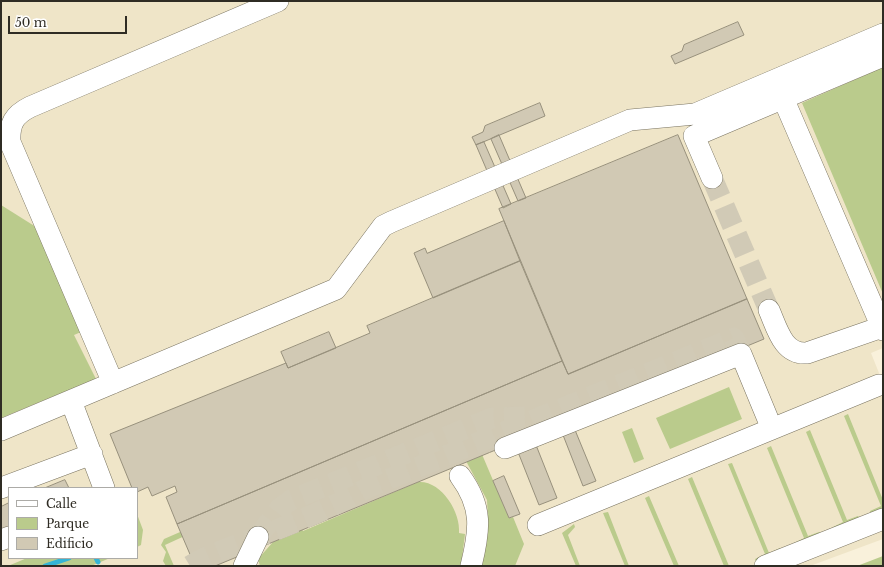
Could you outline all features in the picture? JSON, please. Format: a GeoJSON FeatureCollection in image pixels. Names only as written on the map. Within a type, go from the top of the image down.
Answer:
{"type":"FeatureCollection","features":[{"type":"Feature","properties":{"kind":"lane"},"geometry":{"type":"LineString","coordinates":[[113,383],[10,142],[9,131],[13,120],[20,112],[30,107],[278,1]]}},
{"type":"Feature","properties":{"kind":"lane"},"geometry":{"type":"LineString","coordinates":[[1,430],[336,289],[383,226],[391,222],[630,120],[695,114],[883,34]]}},
{"type":"Feature","properties":{"kind":"lane"},"geometry":{"type":"LineString","coordinates":[[712,178],[694,136],[726,121],[883,56]]}},
{"type":"Feature","properties":{"kind":"lane"},"geometry":{"type":"LineString","coordinates":[[769,310],[787,346],[799,354],[807,353],[882,328],[783,98]]}},
{"type":"Feature","properties":{"kind":"lane"},"geometry":{"type":"LineString","coordinates":[[505,448],[741,354],[772,429]]}},
{"type":"Feature","properties":{"kind":"lane"},"geometry":{"type":"LineString","coordinates":[[538,525],[879,385]]}},
{"type":"Feature","properties":{"kind":"lane"},"geometry":{"type":"LineString","coordinates":[[71,401],[104,487]]}},
{"type":"Feature","properties":{"kind":"lane"},"geometry":{"type":"LineString","coordinates":[[1,488],[92,454]]}},
{"type":"Feature","properties":{"kind":"lane"},"geometry":{"type":"LineString","coordinates":[[460,476],[470,489],[476,504],[478,517],[471,566]]}},
{"type":"Feature","properties":{"kind":"lane"},"geometry":{"type":"LineString","coordinates":[[765,566],[883,518]]}},
{"type":"Feature","properties":{"kind":"lane"},"geometry":{"type":"LineString","coordinates":[[245,565],[258,537]]}},
{"type":"Feature","properties":{"kind":"shaded area"},"geometry":{"type":"Polygon","coordinates":[[[1,1],[883,1],[883,348],[871,353],[883,383],[883,539],[810,566],[1,566],[1,1]]]}},
{"type":"Feature","properties":{"kind":"green space"},"geometry":{"type":"Polygon","coordinates":[[[883,67],[883,294],[802,103],[883,67]]]}},
{"type":"Feature","properties":{"kind":"green space"},"geometry":{"type":"Polygon","coordinates":[[[1,205],[36,227],[81,332],[74,335],[96,379],[1,418],[1,205]]]}},
{"type":"Feature","properties":{"kind":"green space"},"geometry":{"type":"Polygon","coordinates":[[[729,387],[742,419],[670,449],[656,418],[729,387]]]}},
{"type":"Feature","properties":{"kind":"green space"},"geometry":{"type":"Polygon","coordinates":[[[848,414],[883,500],[883,511],[870,514],[870,511],[881,506],[844,416],[848,414]]]}},
{"type":"Feature","properties":{"kind":"green space"},"geometry":{"type":"Polygon","coordinates":[[[632,428],[644,459],[634,463],[622,432],[632,428]]]}},
{"type":"Feature","properties":{"kind":"green space"},"geometry":{"type":"Polygon","coordinates":[[[810,430],[847,520],[858,516],[860,518],[832,530],[833,527],[843,522],[806,432],[810,430]]]}},
{"type":"Feature","properties":{"kind":"green space"},"geometry":{"type":"Polygon","coordinates":[[[771,446],[808,536],[819,532],[821,534],[793,545],[804,538],[767,448],[771,446]]]}},
{"type":"Feature","properties":{"kind":"green space"},"geometry":{"type":"Polygon","coordinates":[[[481,452],[509,518],[513,517],[524,544],[515,566],[480,566],[488,519],[487,500],[466,461],[481,452]]]}},
{"type":"Feature","properties":{"kind":"green space"},"geometry":{"type":"Polygon","coordinates":[[[732,463],[769,553],[780,548],[782,550],[757,564],[755,559],[765,554],[728,464],[732,463]]]}},
{"type":"Feature","properties":{"kind":"green space"},"geometry":{"type":"Polygon","coordinates":[[[692,477],[729,566],[724,566],[688,479],[692,477]]]}},
{"type":"Feature","properties":{"kind":"green space"},"geometry":{"type":"Polygon","coordinates":[[[418,482],[434,486],[442,492],[453,507],[457,516],[459,533],[465,534],[461,566],[260,566],[258,559],[273,542],[299,525],[303,531],[418,482]]]}},
{"type":"Feature","properties":{"kind":"green space"},"geometry":{"type":"Polygon","coordinates":[[[649,496],[679,566],[674,566],[645,498],[649,496]]]}},
{"type":"Feature","properties":{"kind":"green space"},"geometry":{"type":"Polygon","coordinates":[[[608,512],[629,566],[625,566],[603,513],[608,512]]]}},
{"type":"Feature","properties":{"kind":"green space"},"geometry":{"type":"Polygon","coordinates":[[[138,517],[143,530],[141,545],[138,546],[138,517]]]}},
{"type":"Feature","properties":{"kind":"green space"},"geometry":{"type":"Polygon","coordinates":[[[574,524],[575,527],[568,535],[580,566],[576,566],[562,533],[574,524]]]}},
{"type":"Feature","properties":{"kind":"green space"},"geometry":{"type":"Polygon","coordinates":[[[187,529],[189,534],[165,545],[174,566],[166,566],[163,561],[166,552],[161,545],[164,539],[187,529]]]}},
{"type":"Feature","properties":{"kind":"green space"},"geometry":{"type":"Polygon","coordinates":[[[883,556],[883,566],[857,566],[883,556]]]}},
{"type":"Feature","properties":{"kind":"green space"},"geometry":{"type":"Polygon","coordinates":[[[25,559],[108,559],[91,566],[8,566],[25,559]]]}},
{"type":"Feature","properties":{"kind":"building"},"geometry":{"type":"Polygon","coordinates":[[[738,22],[744,35],[675,64],[671,56],[682,51],[684,45],[738,22]]]}},
{"type":"Feature","properties":{"kind":"building"},"geometry":{"type":"Polygon","coordinates":[[[540,103],[545,116],[476,145],[472,137],[483,132],[485,126],[540,103]]]}},
{"type":"Feature","properties":{"kind":"building"},"geometry":{"type":"Polygon","coordinates":[[[499,135],[526,198],[518,201],[491,139],[499,135]]]}},
{"type":"Feature","properties":{"kind":"building"},"geometry":{"type":"Polygon","coordinates":[[[678,135],[747,299],[568,374],[499,209],[678,135]]]}},
{"type":"Feature","properties":{"kind":"building"},"geometry":{"type":"Polygon","coordinates":[[[484,142],[511,204],[503,208],[476,145],[484,142]]]}},
{"type":"Feature","properties":{"kind":"building"},"geometry":{"type":"Polygon","coordinates":[[[504,221],[520,261],[433,298],[414,253],[425,248],[427,253],[504,221]]]}},
{"type":"Feature","properties":{"kind":"building"},"geometry":{"type":"Polygon","coordinates":[[[520,261],[562,361],[177,524],[166,497],[177,492],[175,486],[152,496],[148,487],[138,492],[138,487],[132,487],[110,434],[286,363],[288,368],[370,333],[367,326],[520,261]]]}},
{"type":"Feature","properties":{"kind":"building"},"geometry":{"type":"Polygon","coordinates":[[[747,299],[764,339],[215,566],[195,566],[177,524],[562,361],[568,374],[747,299]]]}},
{"type":"Feature","properties":{"kind":"building"},"geometry":{"type":"Polygon","coordinates":[[[329,332],[336,348],[288,368],[281,352],[329,332]]]}},
{"type":"Feature","properties":{"kind":"building"},"geometry":{"type":"Polygon","coordinates":[[[575,430],[596,481],[583,486],[563,435],[575,430]]]}},
{"type":"Feature","properties":{"kind":"building"},"geometry":{"type":"Polygon","coordinates":[[[536,445],[557,498],[539,505],[518,452],[536,445]]]}},
{"type":"Feature","properties":{"kind":"building"},"geometry":{"type":"Polygon","coordinates":[[[504,476],[520,514],[509,518],[493,481],[504,476]]]}},
{"type":"Feature","properties":{"kind":"building"},"geometry":{"type":"Polygon","coordinates":[[[65,480],[68,487],[48,487],[65,480]]]}},
{"type":"Feature","properties":{"kind":"building"},"geometry":{"type":"Polygon","coordinates":[[[8,504],[8,529],[1,532],[1,507],[8,504]]]}},
{"type":"Feature","properties":{"kind":"waterway"},"geometry":{"type":"LineString","coordinates":[[45,566],[66,559]]}},
{"type":"Feature","properties":{"kind":"tunnel"},"geometry":{"type":"LineString","coordinates":[[712,178],[769,310]]}},
{"type":"Feature","properties":{"kind":"tunnel"},"geometry":{"type":"LineString","coordinates":[[190,566],[214,553],[272,532],[314,514],[367,488],[734,338],[741,354]]}},
{"type":"Feature","properties":{"kind":"tunnel"},"geometry":{"type":"LineString","coordinates":[[258,537],[279,509],[291,500],[492,418],[528,417]]}}]}
